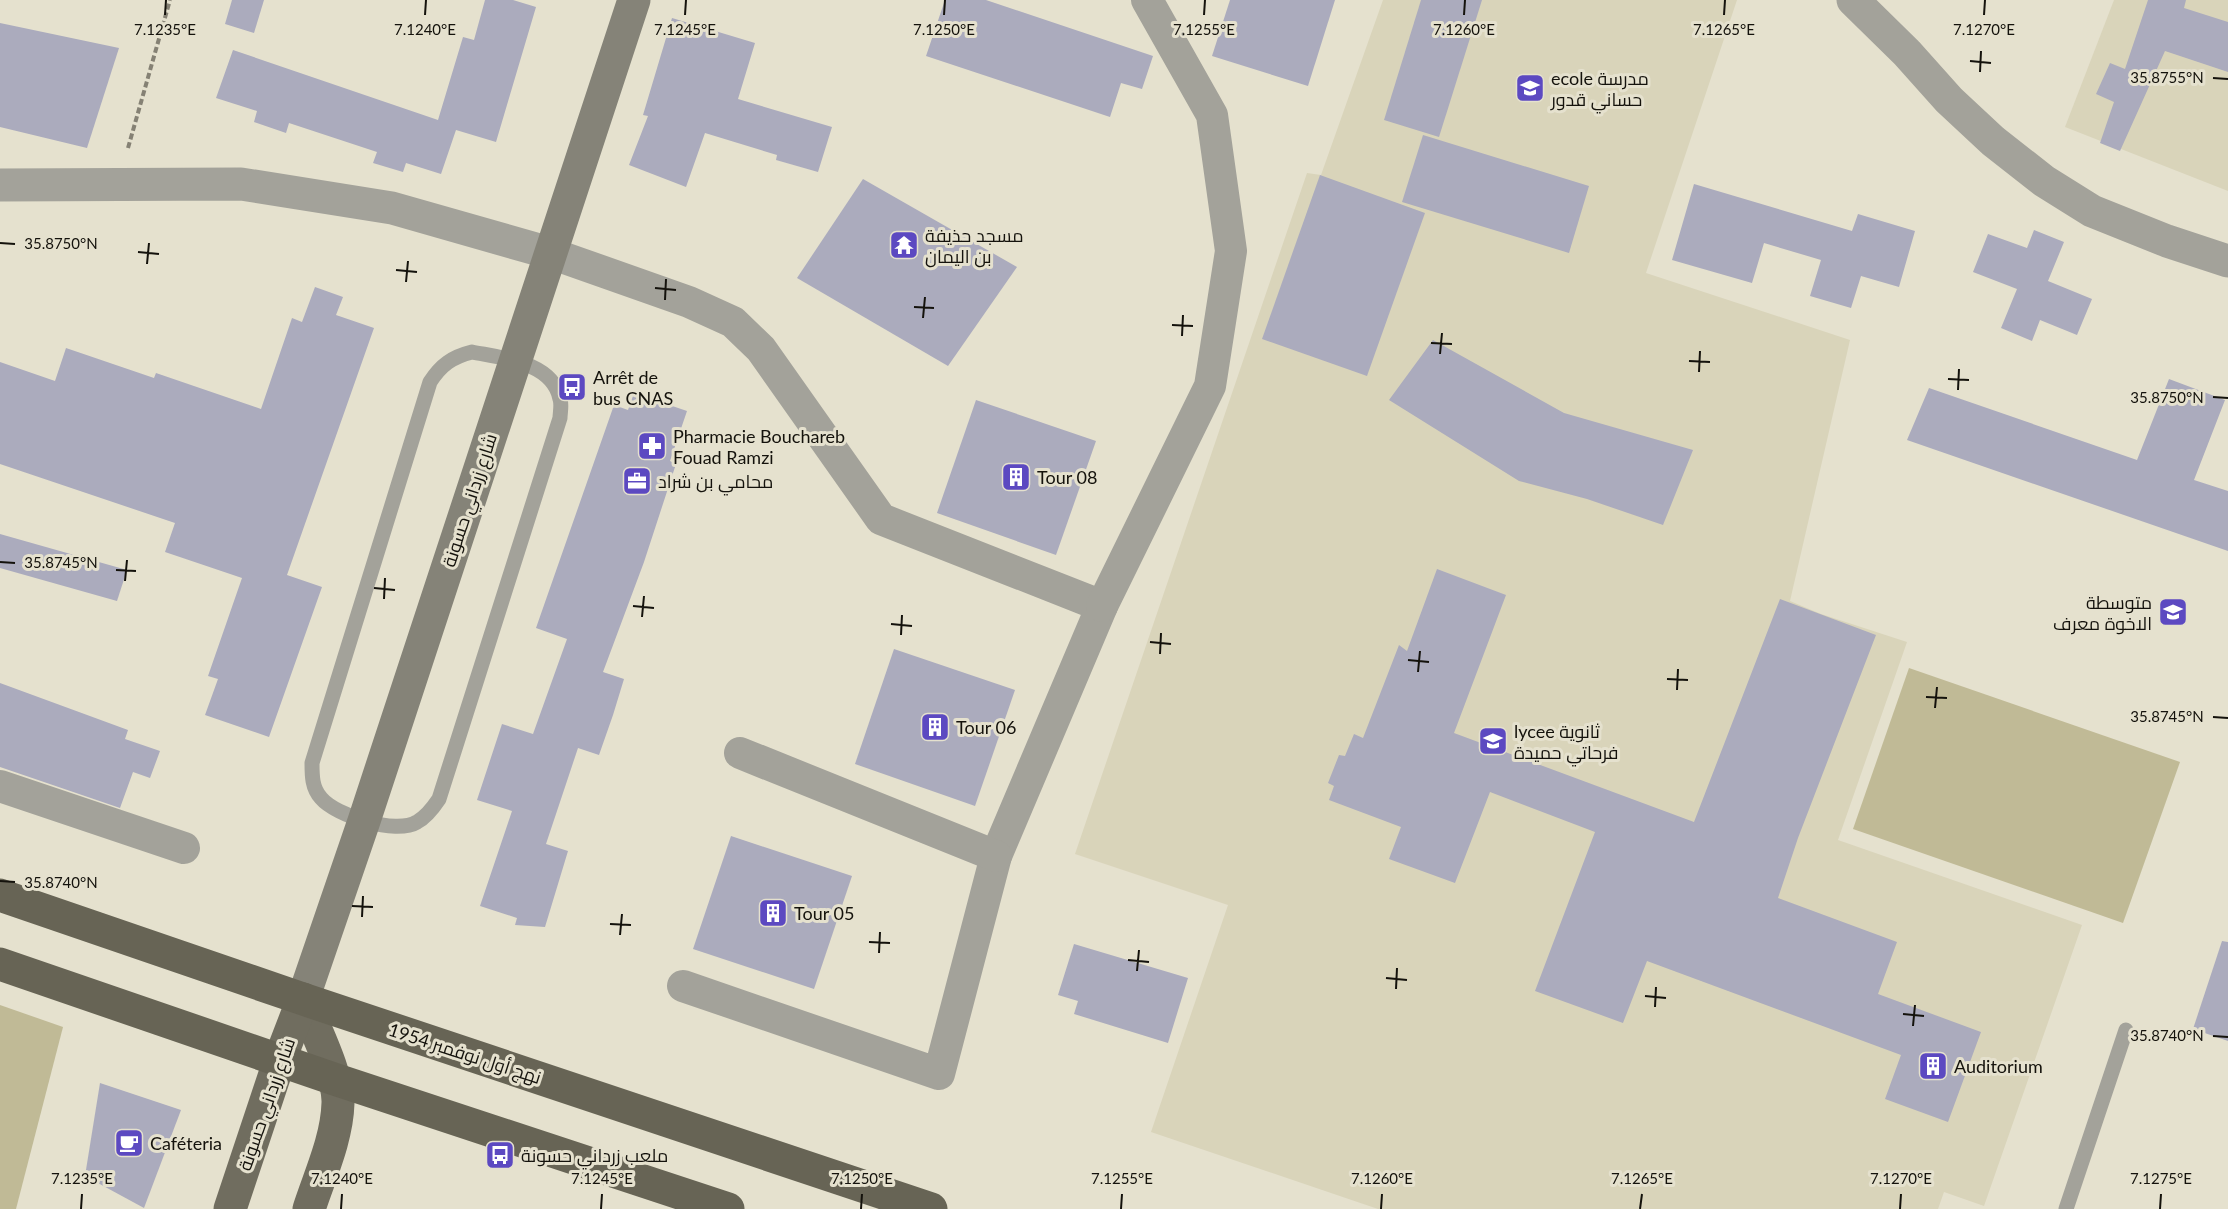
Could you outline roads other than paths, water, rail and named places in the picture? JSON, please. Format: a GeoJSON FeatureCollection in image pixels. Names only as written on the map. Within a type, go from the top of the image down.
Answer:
{"type":"FeatureCollection","features":[{"type":"Feature","properties":{"kind":"highway","name":"نهج أول نوفمبر 1954"},"geometry":{"type":"LineString","coordinates":[[0,895],[931,1209]]}},
{"type":"Feature","properties":{"kind":"highway"},"geometry":{"type":"LineString","coordinates":[[0,964],[334,1079],[728,1209]]}},
{"type":"Feature","properties":{"kind":"main road","name":"شارع زرداني حسونة"},"geometry":{"type":"LineString","coordinates":[[230,1209],[364,821],[634,0]]}},
{"type":"Feature","properties":{"kind":"main road","name":"شارع زرداني حسونة"},"geometry":{"type":"LineString","coordinates":[[303,999],[334,1079],[338,1102],[327,1156],[309,1209]]}},
{"type":"Feature","properties":{"kind":"street"},"geometry":{"type":"LineString","coordinates":[[683,987],[939,1074],[996,856],[1102,606],[1209,386],[1231,252],[1212,115],[1147,0]]}},
{"type":"Feature","properties":{"kind":"street"},"geometry":{"type":"LineString","coordinates":[[1863,4],[1949,100],[1993,141],[2044,181],[2092,211],[2167,241],[2228,261]]}},
{"type":"Feature","properties":{"kind":"street"},"geometry":{"type":"LineString","coordinates":[[0,185],[241,184],[392,208],[550,253],[689,302],[733,322],[761,349],[881,519],[1102,606]]}},
{"type":"Feature","properties":{"kind":"street"},"geometry":{"type":"LineString","coordinates":[[740,753],[996,856]]}},
{"type":"Feature","properties":{"kind":"street"},"geometry":{"type":"LineString","coordinates":[[0,786],[184,848]]}},
{"type":"Feature","properties":{"kind":"lane"},"geometry":{"type":"LineString","coordinates":[[472,352],[514,360],[541,372],[553,384],[561,399],[560,418],[439,799],[416,824],[399,827],[364,821],[333,809],[320,798],[312,782],[312,763],[430,382],[440,367],[456,356],[472,352]]}},
{"type":"Feature","properties":{"kind":"lane"},"geometry":{"type":"LineString","coordinates":[[2066,1209],[2127,1030]]}},
{"type":"Feature","properties":{"kind":"place","name":"ecole مدرسة حساني قدور"},"geometry":{"type":"Point","coordinates":[1530,88]}},
{"type":"Feature","properties":{"kind":"place","name":"مسجد حذيفة بن اليمان"},"geometry":{"type":"Point","coordinates":[904,245]}},
{"type":"Feature","properties":{"kind":"place","name":"Arrêt de bus CNAS"},"geometry":{"type":"Point","coordinates":[572,387]}},
{"type":"Feature","properties":{"kind":"place","name":"Pharmacie Bouchareb Fouad Ramzi"},"geometry":{"type":"Point","coordinates":[652,446]}},
{"type":"Feature","properties":{"kind":"place","name":"Tour 08"},"geometry":{"type":"Point","coordinates":[1016,477]}},
{"type":"Feature","properties":{"kind":"place","name":"محامي بن شراد"},"geometry":{"type":"Point","coordinates":[637,481]}},
{"type":"Feature","properties":{"kind":"place","name":"متوسطة الاخوة معرف"},"geometry":{"type":"Point","coordinates":[2173,612]}},
{"type":"Feature","properties":{"kind":"place","name":"Tour 06"},"geometry":{"type":"Point","coordinates":[935,727]}},
{"type":"Feature","properties":{"kind":"place","name":"lycee ثانوية فرحاتي حميدة"},"geometry":{"type":"Point","coordinates":[1493,741]}},
{"type":"Feature","properties":{"kind":"place","name":"Tour 05"},"geometry":{"type":"Point","coordinates":[773,913]}},
{"type":"Feature","properties":{"kind":"place","name":"Auditorium"},"geometry":{"type":"Point","coordinates":[1933,1066]}},
{"type":"Feature","properties":{"kind":"place","name":"Caféteria"},"geometry":{"type":"Point","coordinates":[129,1143]}},
{"type":"Feature","properties":{"kind":"place","name":"ملعب زرداني حسونة"},"geometry":{"type":"Point","coordinates":[500,1155]}}]}
